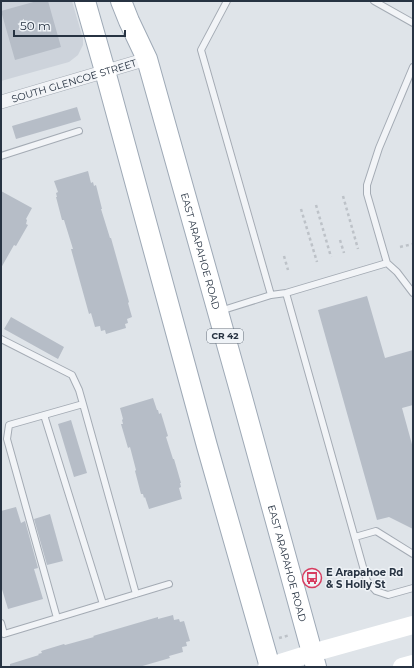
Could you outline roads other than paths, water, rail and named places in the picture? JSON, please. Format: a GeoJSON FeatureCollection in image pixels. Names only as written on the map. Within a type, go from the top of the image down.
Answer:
{"type":"FeatureCollection","features":[{"type":"Feature","properties":{"kind":"main road"},"geometry":{"type":"LineString","coordinates":[[85,1],[269,667],[314,660],[413,625]]}},
{"type":"Feature","properties":{"kind":"main road","name":"EAST ARAPAHOE ROAD"},"geometry":{"type":"LineString","coordinates":[[121,1],[147,59],[314,660]]}},
{"type":"Feature","properties":{"kind":"main road"},"geometry":{"type":"LineString","coordinates":[[402,667],[413,664]]}},
{"type":"Feature","properties":{"kind":"street","name":"SOUTH GLENCOE STREET"},"geometry":{"type":"LineString","coordinates":[[1,102],[147,59]]}},
{"type":"Feature","properties":{"kind":"lane"},"geometry":{"type":"LineString","coordinates":[[227,1],[201,50],[271,295]]}},
{"type":"Feature","properties":{"kind":"lane"},"geometry":{"type":"LineString","coordinates":[[374,1],[413,23]]}},
{"type":"Feature","properties":{"kind":"lane"},"geometry":{"type":"LineString","coordinates":[[413,67],[379,148],[366,185],[367,194],[387,262],[397,272],[413,293]]}},
{"type":"Feature","properties":{"kind":"lane"},"geometry":{"type":"LineString","coordinates":[[1,156],[79,131]]}},
{"type":"Feature","properties":{"kind":"lane"},"geometry":{"type":"LineString","coordinates":[[218,312],[271,295],[286,293],[387,262]]}},
{"type":"Feature","properties":{"kind":"lane"},"geometry":{"type":"LineString","coordinates":[[286,293],[367,581],[376,591],[388,595],[413,588]]}},
{"type":"Feature","properties":{"kind":"lane"},"geometry":{"type":"LineString","coordinates":[[1,339],[72,375],[79,390],[136,594]]}},
{"type":"Feature","properties":{"kind":"lane"},"geometry":{"type":"LineString","coordinates":[[57,618],[7,439],[9,425],[83,404]]}},
{"type":"Feature","properties":{"kind":"lane"},"geometry":{"type":"LineString","coordinates":[[44,415],[103,604]]}},
{"type":"Feature","properties":{"kind":"lane"},"geometry":{"type":"LineString","coordinates":[[355,536],[376,531],[413,554]]}},
{"type":"Feature","properties":{"kind":"lane"},"geometry":{"type":"LineString","coordinates":[[1,623],[4,634],[169,584]]}},
{"type":"Feature","properties":{"kind":"place","name":"E Arapahoe Rd & S Holly St"},"geometry":{"type":"Point","coordinates":[312,578]}}]}
